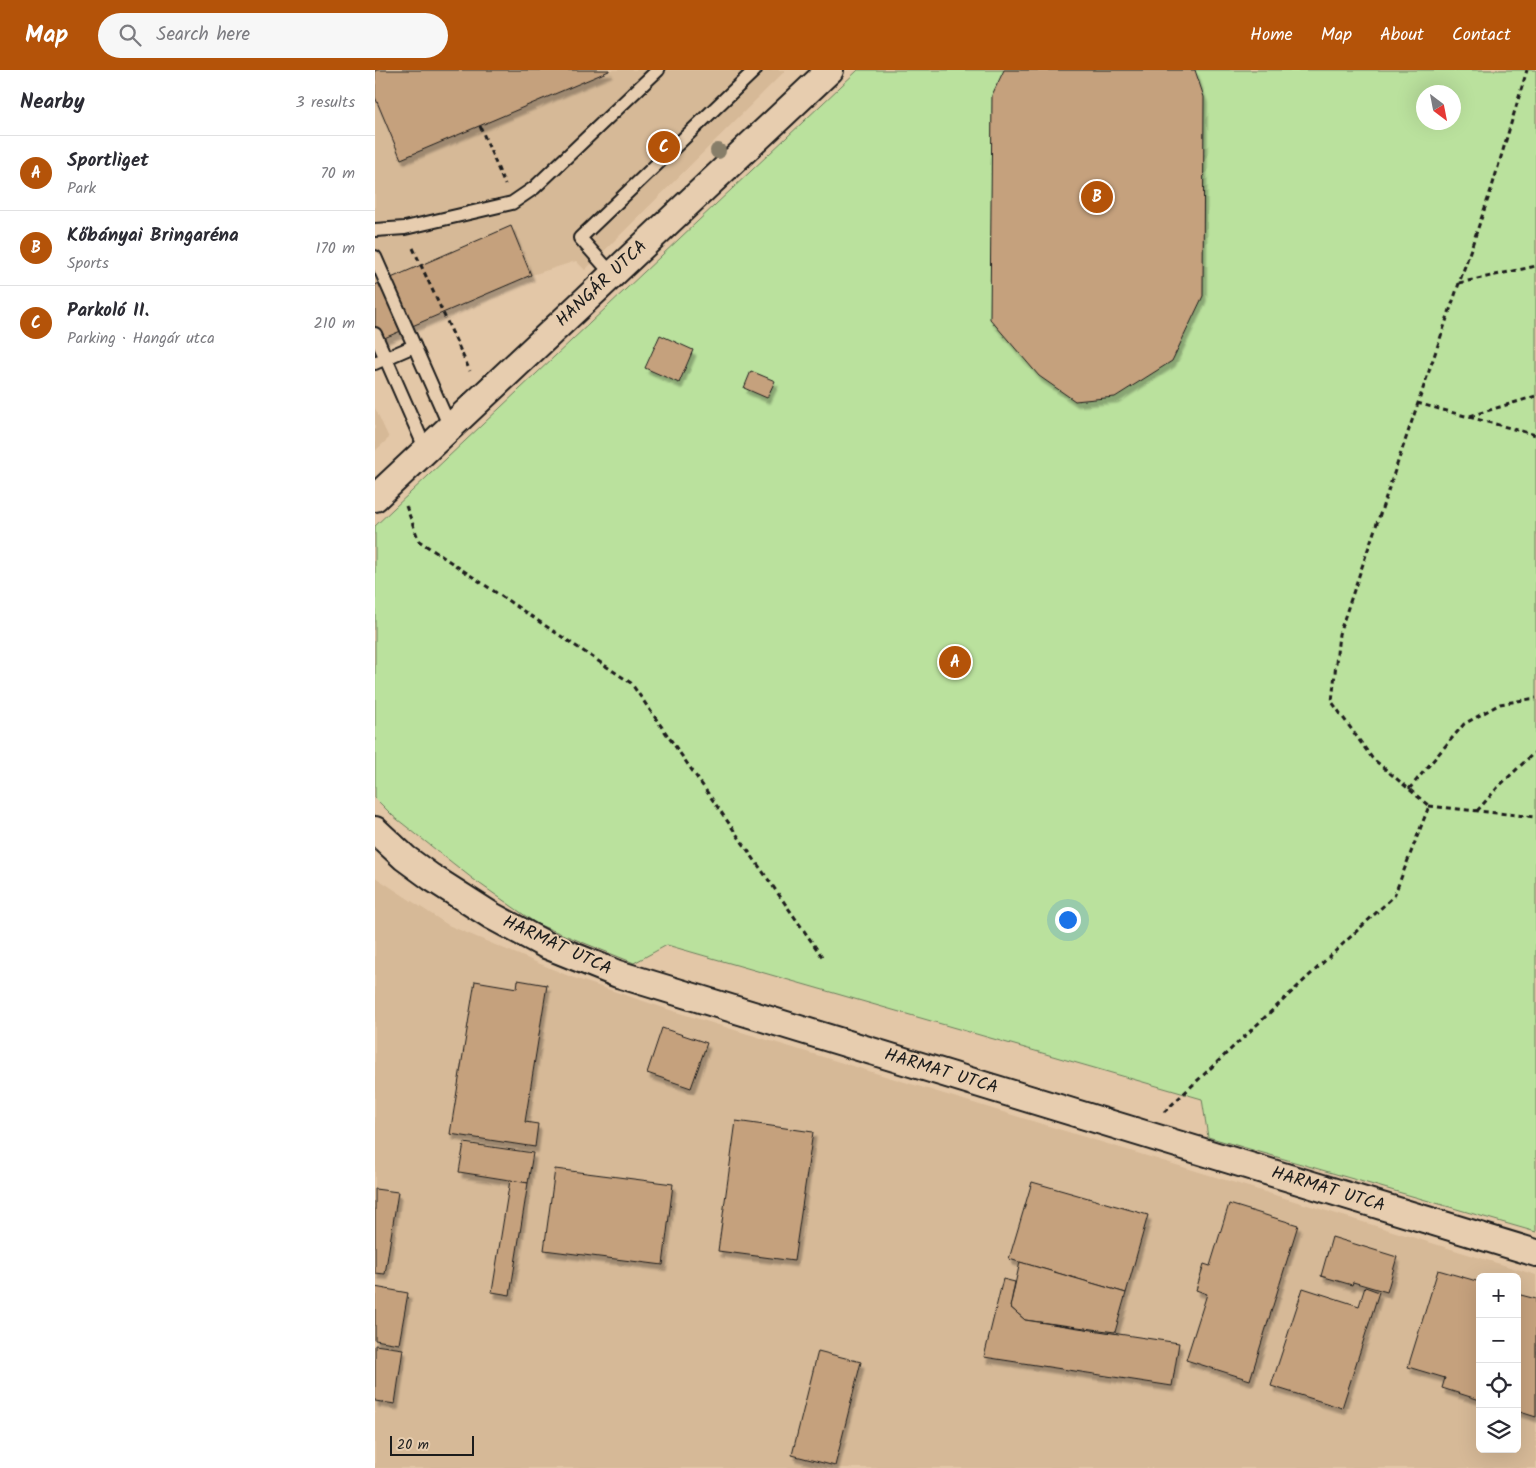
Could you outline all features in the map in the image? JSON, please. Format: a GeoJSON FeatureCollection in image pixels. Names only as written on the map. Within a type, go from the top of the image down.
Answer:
{"type":"FeatureCollection","features":[{"type":"Feature","properties":{"kind":"street","name":"HANGÁR UTCA"},"geometry":{"type":"LineString","coordinates":[[375,498],[830,70]]}},
{"type":"Feature","properties":{"kind":"street","name":"HARMAT UTCA"},"geometry":{"type":"LineString","coordinates":[[375,830],[405,858],[431,877],[519,931],[572,956],[618,974],[1536,1253]]}},
{"type":"Feature","properties":{"kind":"lane"},"geometry":{"type":"LineString","coordinates":[[375,230],[405,228],[512,202],[534,188],[657,70]]}},
{"type":"Feature","properties":{"kind":"lane"},"geometry":{"type":"LineString","coordinates":[[612,274],[580,238],[755,70]]}},
{"type":"Feature","properties":{"kind":"lane"},"geometry":{"type":"LineString","coordinates":[[375,257],[450,427]]}},
{"type":"Feature","properties":{"kind":"lane"},"geometry":{"type":"LineString","coordinates":[[375,334],[380,360],[426,450]]}},
{"type":"Feature","properties":{"kind":"lane"},"geometry":{"type":"LineString","coordinates":[[380,360],[414,346]]}},
{"type":"Feature","properties":{"kind":"path"},"geometry":{"type":"LineString","coordinates":[[1527,70],[1492,188],[1339,634],[1332,702],[1373,758],[1429,806],[1536,817]]}},
{"type":"Feature","properties":{"kind":"path"},"geometry":{"type":"LineString","coordinates":[[480,126],[512,202]]}},
{"type":"Feature","properties":{"kind":"path"},"geometry":{"type":"LineString","coordinates":[[405,228],[482,397]]}},
{"type":"Feature","properties":{"kind":"path"},"geometry":{"type":"LineString","coordinates":[[1459,284],[1536,266]]}},
{"type":"Feature","properties":{"kind":"path"},"geometry":{"type":"LineString","coordinates":[[1468,417],[1536,396]]}},
{"type":"Feature","properties":{"kind":"path"},"geometry":{"type":"LineString","coordinates":[[1417,403],[1536,435]]}},
{"type":"Feature","properties":{"kind":"path"},"geometry":{"type":"LineString","coordinates":[[396,478],[419,540],[631,683],[823,958]]}},
{"type":"Feature","properties":{"kind":"path"},"geometry":{"type":"LineString","coordinates":[[1409,788],[1465,724],[1500,704],[1536,698]]}},
{"type":"Feature","properties":{"kind":"path"},"geometry":{"type":"LineString","coordinates":[[1477,811],[1498,787],[1536,751]]}},
{"type":"Feature","properties":{"kind":"path"},"geometry":{"type":"LineString","coordinates":[[1142,1133],[1395,896],[1429,806]]}},
{"type":"Feature","properties":{"kind":"shaded area"},"geometry":{"type":"Polygon","coordinates":[[[375,70],[786,70],[585,270],[576,261],[532,275],[375,342],[375,70]]]}},
{"type":"Feature","properties":{"kind":"shaded area"},"geometry":{"type":"Polygon","coordinates":[[[375,408],[389,438],[375,451],[375,408]]]}},
{"type":"Feature","properties":{"kind":"shaded area"},"geometry":{"type":"Polygon","coordinates":[[[375,877],[448,925],[571,977],[676,1012],[1536,1275],[1536,1468],[375,1468],[375,877]]]}},
{"type":"Feature","properties":{"kind":"green space"},"geometry":{"type":"Polygon","coordinates":[[[858,70],[1536,70],[1536,1232],[1208,1137],[1202,1099],[667,945],[634,963],[537,924],[473,879],[393,816],[375,798],[375,526],[858,70]]]}},
{"type":"Feature","properties":{"kind":"building"},"geometry":{"type":"Polygon","coordinates":[[[375,70],[609,71],[401,159],[375,97],[375,70]]]}},
{"type":"Feature","properties":{"kind":"building"},"geometry":{"type":"Polygon","coordinates":[[[1004,70],[1195,70],[1204,97],[1203,296],[1172,361],[1115,397],[1075,401],[1039,376],[990,319],[992,95],[1004,70]]]}},
{"type":"Feature","properties":{"kind":"building"},"geometry":{"type":"Polygon","coordinates":[[[511,226],[531,275],[375,342],[375,285],[511,226]]]}},
{"type":"Feature","properties":{"kind":"building"},"geometry":{"type":"Polygon","coordinates":[[[660,335],[693,350],[679,383],[645,368],[660,335]]]}},
{"type":"Feature","properties":{"kind":"building"},"geometry":{"type":"Polygon","coordinates":[[[751,371],[775,381],[767,398],[744,388],[751,371]]]}},
{"type":"Feature","properties":{"kind":"building"},"geometry":{"type":"Polygon","coordinates":[[[518,980],[547,985],[525,1122],[538,1124],[535,1147],[450,1134],[475,981],[517,988],[518,980]]]}},
{"type":"Feature","properties":{"kind":"building"},"geometry":{"type":"Polygon","coordinates":[[[662,1028],[707,1043],[691,1088],[647,1073],[662,1028]]]}},
{"type":"Feature","properties":{"kind":"building"},"geometry":{"type":"Polygon","coordinates":[[[736,1121],[813,1132],[794,1261],[718,1251],[736,1121]]]}},
{"type":"Feature","properties":{"kind":"building"},"geometry":{"type":"Polygon","coordinates":[[[464,1143],[533,1153],[528,1183],[459,1172],[464,1143]]]}},
{"type":"Feature","properties":{"kind":"building"},"geometry":{"type":"Polygon","coordinates":[[[555,1169],[673,1184],[663,1265],[544,1250],[555,1169]]]}},
{"type":"Feature","properties":{"kind":"building"},"geometry":{"type":"Polygon","coordinates":[[[510,1180],[528,1183],[510,1295],[492,1292],[510,1180]]]}},
{"type":"Feature","properties":{"kind":"building"},"geometry":{"type":"Polygon","coordinates":[[[1032,1182],[1148,1215],[1126,1293],[1009,1259],[1032,1182]]]}},
{"type":"Feature","properties":{"kind":"building"},"geometry":{"type":"Polygon","coordinates":[[[375,1189],[398,1192],[385,1274],[375,1273],[375,1189]]]}},
{"type":"Feature","properties":{"kind":"building"},"geometry":{"type":"Polygon","coordinates":[[[1229,1204],[1298,1225],[1250,1380],[1186,1360],[1207,1294],[1196,1290],[1204,1264],[1210,1266],[1229,1204]]]}},
{"type":"Feature","properties":{"kind":"building"},"geometry":{"type":"Polygon","coordinates":[[[1332,1237],[1397,1257],[1387,1292],[1353,1282],[1352,1285],[1321,1276],[1332,1237]]]}},
{"type":"Feature","properties":{"kind":"building"},"geometry":{"type":"Polygon","coordinates":[[[1020,1262],[1126,1293],[1115,1332],[1025,1320],[1010,1307],[1020,1262]]]}},
{"type":"Feature","properties":{"kind":"building"},"geometry":{"type":"Polygon","coordinates":[[[1438,1270],[1476,1281],[1476,1399],[1442,1388],[1445,1378],[1408,1367],[1438,1270]]]}},
{"type":"Feature","properties":{"kind":"building"},"geometry":{"type":"Polygon","coordinates":[[[1003,1279],[1015,1282],[1010,1307],[1025,1320],[1179,1343],[1172,1386],[984,1357],[1003,1279]]]}},
{"type":"Feature","properties":{"kind":"building"},"geometry":{"type":"Polygon","coordinates":[[[375,1287],[408,1293],[399,1344],[375,1340],[375,1287]]]}},
{"type":"Feature","properties":{"kind":"building"},"geometry":{"type":"Polygon","coordinates":[[[1365,1287],[1379,1292],[1342,1408],[1271,1386],[1303,1288],[1359,1306],[1365,1287]]]}},
{"type":"Feature","properties":{"kind":"building"},"geometry":{"type":"Polygon","coordinates":[[[1521,1295],[1536,1299],[1536,1417],[1521,1412],[1521,1295]]]}},
{"type":"Feature","properties":{"kind":"building"},"geometry":{"type":"Polygon","coordinates":[[[375,1345],[403,1349],[395,1404],[375,1401],[375,1345]]]}},
{"type":"Feature","properties":{"kind":"building"},"geometry":{"type":"Polygon","coordinates":[[[818,1351],[861,1362],[835,1466],[792,1455],[818,1351]]]}},
{"type":"Feature","properties":{"kind":"place","name":"Parkoló II."},"geometry":{"type":"Point","coordinates":[664,147]}},
{"type":"Feature","properties":{"kind":"place","name":"Kőbányai Bringaréna"},"geometry":{"type":"Point","coordinates":[1097,197]}},
{"type":"Feature","properties":{"kind":"place","name":"Sportliget"},"geometry":{"type":"Point","coordinates":[955,662]}}]}
